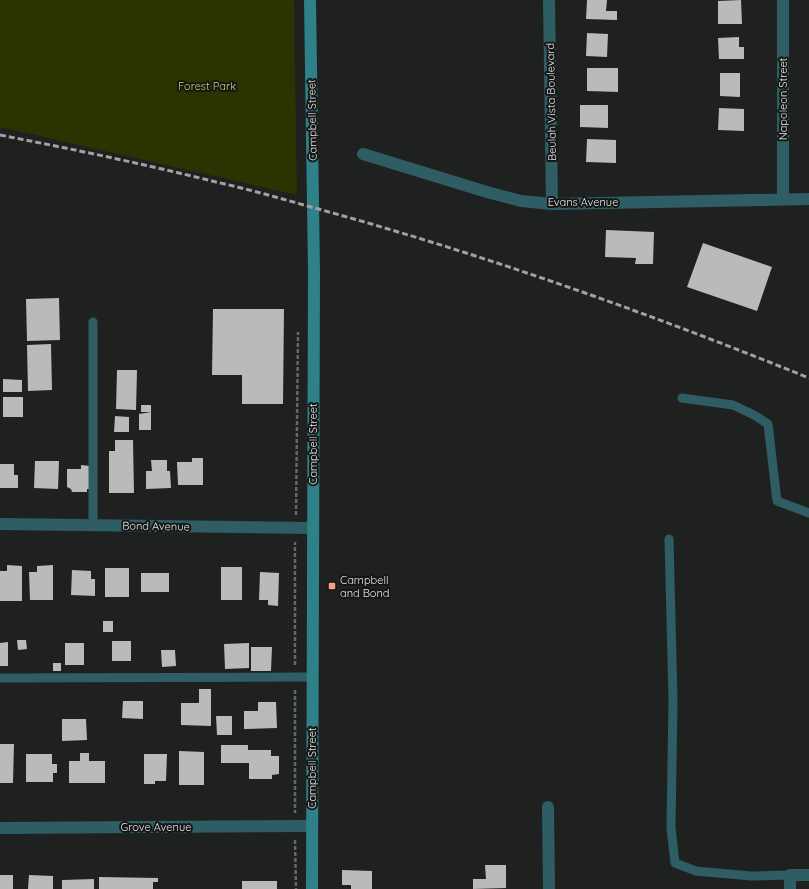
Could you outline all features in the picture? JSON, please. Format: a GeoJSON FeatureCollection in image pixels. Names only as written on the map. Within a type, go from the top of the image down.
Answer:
{"type":"FeatureCollection","features":[{"type":"Feature","properties":{"kind":"main road","name":"Campbell Street"},"geometry":{"type":"LineString","coordinates":[[310,0],[314,271],[312,889]]}},
{"type":"Feature","properties":{"kind":"street","name":"Beulah Vista Boulevard"},"geometry":{"type":"LineString","coordinates":[[549,0],[552,204]]}},
{"type":"Feature","properties":{"kind":"street","name":"Napoleon Street"},"geometry":{"type":"LineString","coordinates":[[783,0],[783,199]]}},
{"type":"Feature","properties":{"kind":"street","name":"Evans Avenue"},"geometry":{"type":"LineString","coordinates":[[364,154],[521,201],[552,204],[809,199]]}},
{"type":"Feature","properties":{"kind":"street","name":"Bond Avenue"},"geometry":{"type":"LineString","coordinates":[[0,524],[313,528]]}},
{"type":"Feature","properties":{"kind":"street"},"geometry":{"type":"LineString","coordinates":[[548,807],[549,889]]}},
{"type":"Feature","properties":{"kind":"street","name":"Grove Avenue"},"geometry":{"type":"LineString","coordinates":[[0,828],[312,826]]}},
{"type":"Feature","properties":{"kind":"street"},"geometry":{"type":"LineString","coordinates":[[790,889],[790,875],[809,875]]}},
{"type":"Feature","properties":{"kind":"lane"},"geometry":{"type":"LineString","coordinates":[[93,322],[93,525]]}},
{"type":"Feature","properties":{"kind":"lane"},"geometry":{"type":"LineString","coordinates":[[682,398],[733,405],[754,415],[768,424],[776,501],[809,513]]}},
{"type":"Feature","properties":{"kind":"lane"},"geometry":{"type":"LineString","coordinates":[[668,539],[673,700],[671,828],[675,863],[696,871],[751,876],[790,875]]}},
{"type":"Feature","properties":{"kind":"lane"},"geometry":{"type":"LineString","coordinates":[[0,678],[313,677]]}},
{"type":"Feature","properties":{"kind":"path"},"geometry":{"type":"LineString","coordinates":[[296,889],[295,561],[298,328]]}},
{"type":"Feature","properties":{"kind":"green space","name":"Forest Park"},"geometry":{"type":"Polygon","coordinates":[[[0,0],[294,0],[297,195],[0,127],[0,0]]]}},
{"type":"Feature","properties":{"kind":"building"},"geometry":{"type":"Polygon","coordinates":[[[587,0],[607,0],[606,11],[617,11],[617,20],[586,19],[587,0]]]}},
{"type":"Feature","properties":{"kind":"building"},"geometry":{"type":"Polygon","coordinates":[[[741,0],[742,24],[718,24],[718,1],[741,0]]]}},
{"type":"Feature","properties":{"kind":"building"},"geometry":{"type":"Polygon","coordinates":[[[587,33],[608,34],[607,57],[586,56],[587,33]]]}},
{"type":"Feature","properties":{"kind":"building"},"geometry":{"type":"Polygon","coordinates":[[[739,37],[739,47],[744,47],[744,59],[719,59],[718,38],[739,37]]]}},
{"type":"Feature","properties":{"kind":"building"},"geometry":{"type":"Polygon","coordinates":[[[587,68],[618,68],[618,92],[587,91],[587,68]]]}},
{"type":"Feature","properties":{"kind":"building"},"geometry":{"type":"Polygon","coordinates":[[[720,73],[740,73],[740,97],[720,96],[720,73]]]}},
{"type":"Feature","properties":{"kind":"building"},"geometry":{"type":"Polygon","coordinates":[[[580,105],[608,105],[608,128],[580,127],[580,105]]]}},
{"type":"Feature","properties":{"kind":"building"},"geometry":{"type":"Polygon","coordinates":[[[719,108],[744,109],[744,131],[718,130],[719,108]]]}},
{"type":"Feature","properties":{"kind":"building"},"geometry":{"type":"Polygon","coordinates":[[[587,139],[616,140],[616,163],[586,162],[587,139]]]}},
{"type":"Feature","properties":{"kind":"building"},"geometry":{"type":"Polygon","coordinates":[[[606,230],[654,232],[653,264],[635,264],[636,258],[605,257],[606,230]]]}},
{"type":"Feature","properties":{"kind":"building"},"geometry":{"type":"Polygon","coordinates":[[[703,243],[772,267],[757,311],[687,287],[703,243]]]}},
{"type":"Feature","properties":{"kind":"building"},"geometry":{"type":"Polygon","coordinates":[[[59,298],[60,340],[27,341],[26,299],[59,298]]]}},
{"type":"Feature","properties":{"kind":"building"},"geometry":{"type":"Polygon","coordinates":[[[213,309],[284,309],[283,404],[242,404],[242,375],[212,375],[213,309]]]}},
{"type":"Feature","properties":{"kind":"building"},"geometry":{"type":"Polygon","coordinates":[[[51,344],[52,390],[28,391],[27,345],[51,344]]]}},
{"type":"Feature","properties":{"kind":"building"},"geometry":{"type":"Polygon","coordinates":[[[117,370],[137,370],[136,410],[116,409],[117,370]]]}},
{"type":"Feature","properties":{"kind":"building"},"geometry":{"type":"Polygon","coordinates":[[[3,379],[22,380],[22,392],[3,392],[3,379]]]}},
{"type":"Feature","properties":{"kind":"building"},"geometry":{"type":"Polygon","coordinates":[[[3,397],[23,397],[23,417],[3,417],[3,397]]]}},
{"type":"Feature","properties":{"kind":"building"},"geometry":{"type":"Polygon","coordinates":[[[141,405],[151,405],[151,412],[141,412],[141,405]]]}},
{"type":"Feature","properties":{"kind":"building"},"geometry":{"type":"Polygon","coordinates":[[[151,412],[151,430],[139,430],[139,414],[151,412]]]}},
{"type":"Feature","properties":{"kind":"building"},"geometry":{"type":"Polygon","coordinates":[[[115,416],[129,417],[129,432],[114,432],[115,416]]]}},
{"type":"Feature","properties":{"kind":"building"},"geometry":{"type":"Polygon","coordinates":[[[115,440],[133,440],[134,493],[109,493],[109,451],[115,451],[115,440]]]}},
{"type":"Feature","properties":{"kind":"building"},"geometry":{"type":"Polygon","coordinates":[[[192,458],[203,458],[203,485],[178,485],[177,462],[192,462],[192,458]]]}},
{"type":"Feature","properties":{"kind":"building"},"geometry":{"type":"Polygon","coordinates":[[[151,460],[167,460],[167,471],[170,471],[171,488],[146,489],[146,471],[152,471],[151,460]]]}},
{"type":"Feature","properties":{"kind":"building"},"geometry":{"type":"Polygon","coordinates":[[[35,461],[59,461],[58,489],[34,488],[35,461]]]}},
{"type":"Feature","properties":{"kind":"building"},"geometry":{"type":"Polygon","coordinates":[[[0,464],[14,464],[14,475],[18,475],[18,488],[0,488],[0,464]]]}},
{"type":"Feature","properties":{"kind":"building"},"geometry":{"type":"Polygon","coordinates":[[[81,465],[90,466],[89,489],[87,489],[87,492],[72,492],[71,489],[67,487],[67,469],[81,469],[81,465]]]}},
{"type":"Feature","properties":{"kind":"building"},"geometry":{"type":"Polygon","coordinates":[[[7,565],[22,566],[22,601],[0,601],[0,571],[7,571],[7,565]]]}},
{"type":"Feature","properties":{"kind":"building"},"geometry":{"type":"Polygon","coordinates":[[[53,565],[53,600],[30,600],[29,572],[37,572],[37,566],[53,565]]]}},
{"type":"Feature","properties":{"kind":"building"},"geometry":{"type":"Polygon","coordinates":[[[221,567],[242,567],[242,600],[221,600],[221,567]]]}},
{"type":"Feature","properties":{"kind":"building"},"geometry":{"type":"Polygon","coordinates":[[[105,568],[129,568],[129,597],[105,597],[105,568]]]}},
{"type":"Feature","properties":{"kind":"building"},"geometry":{"type":"Polygon","coordinates":[[[72,570],[91,571],[91,579],[95,579],[95,596],[71,595],[72,570]]]}},
{"type":"Feature","properties":{"kind":"building"},"geometry":{"type":"Polygon","coordinates":[[[260,572],[279,573],[278,606],[268,605],[268,600],[259,600],[260,572]]]}},
{"type":"Feature","properties":{"kind":"building"},"geometry":{"type":"Polygon","coordinates":[[[141,573],[169,573],[169,592],[141,592],[141,573]]]}},
{"type":"Feature","properties":{"kind":"building"},"geometry":{"type":"Polygon","coordinates":[[[103,621],[113,621],[113,632],[103,632],[103,621]]]}},
{"type":"Feature","properties":{"kind":"building"},"geometry":{"type":"Polygon","coordinates":[[[17,640],[26,640],[27,649],[18,650],[17,640]]]}},
{"type":"Feature","properties":{"kind":"building"},"geometry":{"type":"Polygon","coordinates":[[[112,641],[131,641],[131,661],[112,661],[112,641]]]}},
{"type":"Feature","properties":{"kind":"building"},"geometry":{"type":"Polygon","coordinates":[[[8,642],[8,666],[0,666],[0,643],[8,642]]]}},
{"type":"Feature","properties":{"kind":"building"},"geometry":{"type":"Polygon","coordinates":[[[65,643],[84,643],[84,665],[65,665],[65,643]]]}},
{"type":"Feature","properties":{"kind":"building"},"geometry":{"type":"Polygon","coordinates":[[[249,643],[249,668],[225,669],[224,644],[249,643]]]}},
{"type":"Feature","properties":{"kind":"building"},"geometry":{"type":"Polygon","coordinates":[[[251,647],[272,647],[271,671],[251,671],[251,647]]]}},
{"type":"Feature","properties":{"kind":"building"},"geometry":{"type":"Polygon","coordinates":[[[161,650],[175,650],[176,666],[162,667],[161,650]]]}},
{"type":"Feature","properties":{"kind":"building"},"geometry":{"type":"Polygon","coordinates":[[[53,663],[61,663],[61,671],[53,671],[53,663]]]}},
{"type":"Feature","properties":{"kind":"building"},"geometry":{"type":"Polygon","coordinates":[[[199,689],[211,689],[211,726],[181,725],[181,703],[199,703],[199,689]]]}},
{"type":"Feature","properties":{"kind":"building"},"geometry":{"type":"Polygon","coordinates":[[[123,701],[143,701],[143,719],[122,718],[123,701]]]}},
{"type":"Feature","properties":{"kind":"building"},"geometry":{"type":"Polygon","coordinates":[[[258,702],[276,702],[277,728],[244,729],[244,711],[258,711],[258,702]]]}},
{"type":"Feature","properties":{"kind":"building"},"geometry":{"type":"Polygon","coordinates":[[[216,716],[232,716],[232,735],[217,735],[216,716]]]}},
{"type":"Feature","properties":{"kind":"building"},"geometry":{"type":"Polygon","coordinates":[[[62,719],[86,719],[87,740],[62,741],[62,719]]]}},
{"type":"Feature","properties":{"kind":"building"},"geometry":{"type":"Polygon","coordinates":[[[0,744],[14,744],[13,783],[0,783],[0,744]]]}},
{"type":"Feature","properties":{"kind":"building"},"geometry":{"type":"Polygon","coordinates":[[[221,745],[248,745],[248,750],[271,750],[271,756],[279,756],[279,774],[272,775],[272,779],[249,779],[249,763],[221,763],[221,745]]]}},
{"type":"Feature","properties":{"kind":"building"},"geometry":{"type":"Polygon","coordinates":[[[179,751],[204,752],[204,785],[179,785],[179,751]]]}},
{"type":"Feature","properties":{"kind":"building"},"geometry":{"type":"Polygon","coordinates":[[[80,753],[89,753],[89,761],[105,761],[105,783],[69,783],[69,761],[80,761],[80,753]]]}},
{"type":"Feature","properties":{"kind":"building"},"geometry":{"type":"Polygon","coordinates":[[[26,754],[52,754],[52,764],[57,764],[57,773],[53,773],[53,782],[26,782],[26,754]]]}},
{"type":"Feature","properties":{"kind":"building"},"geometry":{"type":"Polygon","coordinates":[[[144,754],[167,754],[166,781],[155,781],[155,784],[144,784],[144,754]]]}},
{"type":"Feature","properties":{"kind":"building"},"geometry":{"type":"Polygon","coordinates":[[[485,865],[506,865],[506,888],[473,889],[473,879],[486,879],[485,865]]]}},
{"type":"Feature","properties":{"kind":"building"},"geometry":{"type":"Polygon","coordinates":[[[342,870],[372,871],[372,889],[351,889],[351,885],[342,885],[342,870]]]}},
{"type":"Feature","properties":{"kind":"building"},"geometry":{"type":"Polygon","coordinates":[[[0,875],[13,875],[13,889],[0,889],[0,875]]]}},
{"type":"Feature","properties":{"kind":"building"},"geometry":{"type":"Polygon","coordinates":[[[29,875],[53,876],[53,889],[28,889],[29,875]]]}},
{"type":"Feature","properties":{"kind":"building"},"geometry":{"type":"Polygon","coordinates":[[[99,877],[158,878],[158,882],[153,882],[153,889],[99,889],[99,877]]]}},
{"type":"Feature","properties":{"kind":"building"},"geometry":{"type":"Polygon","coordinates":[[[94,879],[94,889],[62,889],[62,880],[94,879]]]}},
{"type":"Feature","properties":{"kind":"building"},"geometry":{"type":"Polygon","coordinates":[[[242,881],[277,881],[277,889],[242,889],[242,881]]]}},
{"type":"Feature","properties":{"kind":"railway"},"geometry":{"type":"LineString","coordinates":[[0,135],[162,169],[275,197],[374,225],[562,285],[686,330],[809,378]]}},
{"type":"Feature","properties":{"kind":"place","name":"Campbell and Bond"},"geometry":{"type":"Point","coordinates":[332,586]}}]}
